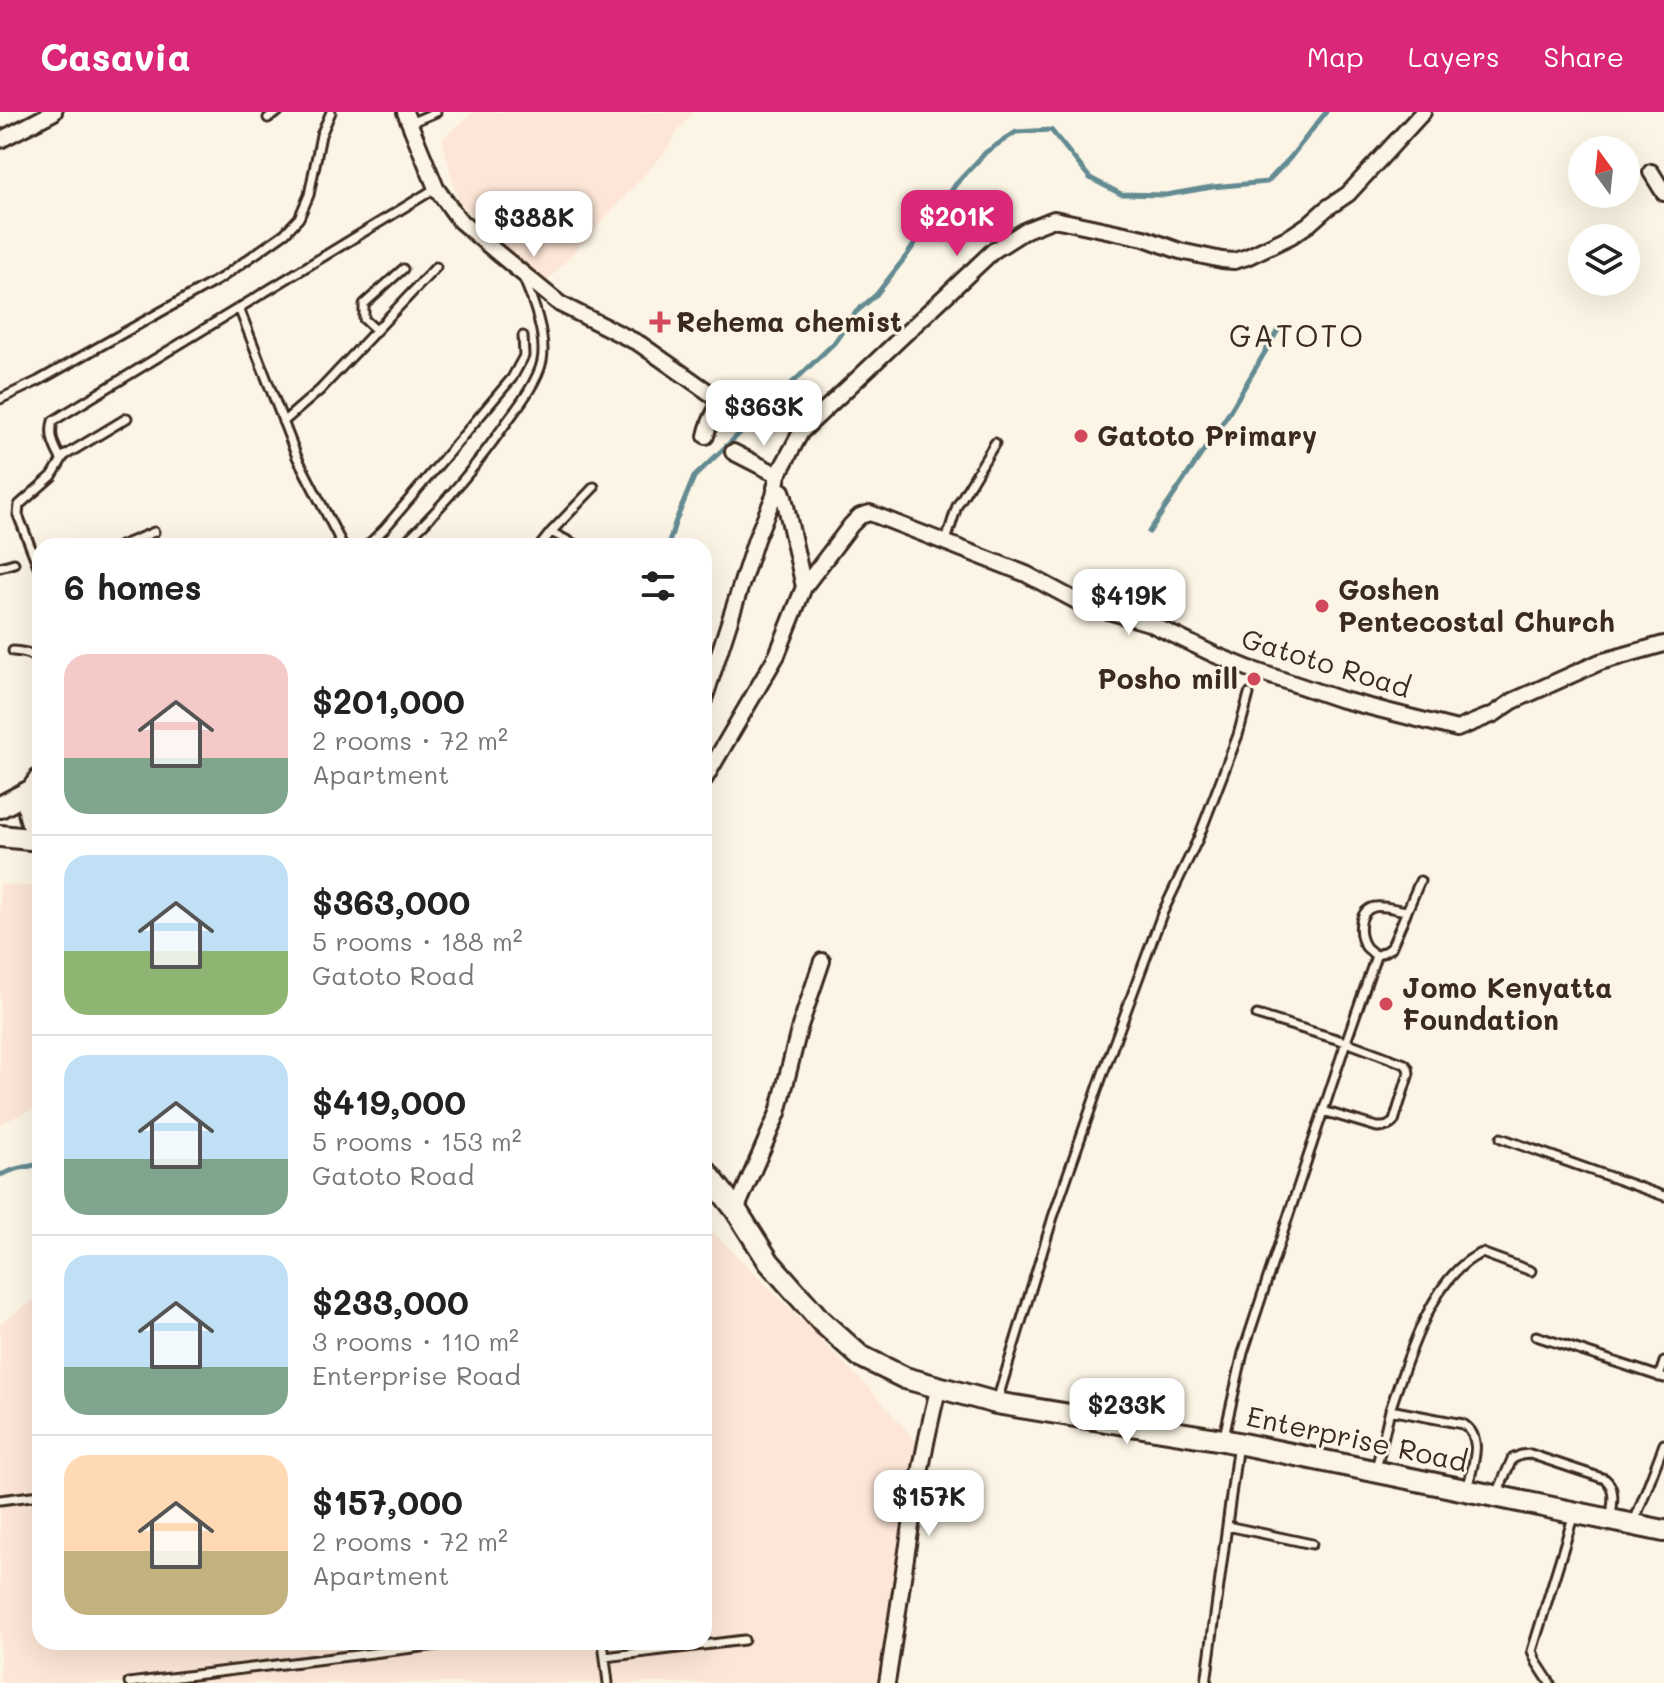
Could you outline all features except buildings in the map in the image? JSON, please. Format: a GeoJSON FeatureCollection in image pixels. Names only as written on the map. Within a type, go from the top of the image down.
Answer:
{"type":"FeatureCollection","features":[{"type":"Feature","properties":{"kind":"main road"},"geometry":{"type":"LineString","coordinates":[[0,807],[32,787]]}},
{"type":"Feature","properties":{"kind":"main road"},"geometry":{"type":"LineString","coordinates":[[32,793],[29,799],[32,822]]}},
{"type":"Feature","properties":{"kind":"main road"},"geometry":{"type":"LineString","coordinates":[[0,836],[32,837]]}},
{"type":"Feature","properties":{"kind":"main road","name":"Enterprise Road"},"geometry":{"type":"LineString","coordinates":[[712,1179],[769,1262],[821,1321],[860,1356],[905,1378],[996,1403],[1231,1441],[1664,1531]]}},
{"type":"Feature","properties":{"kind":"street"},"geometry":{"type":"LineString","coordinates":[[0,140],[54,112]]}},
{"type":"Feature","properties":{"kind":"street"},"geometry":{"type":"LineString","coordinates":[[712,675],[756,539],[774,496],[776,481],[801,432],[993,251],[1026,230],[1054,219],[1144,238],[1180,251],[1222,260],[1234,261],[1247,257],[1291,236],[1348,194],[1423,112]]}},
{"type":"Feature","properties":{"kind":"street"},"geometry":{"type":"LineString","coordinates":[[407,118],[436,188],[460,221],[560,304],[640,344],[714,396],[719,405],[710,419],[706,436]]}},
{"type":"Feature","properties":{"kind":"street"},"geometry":{"type":"LineString","coordinates":[[1651,172],[1664,193]]}},
{"type":"Feature","properties":{"kind":"street"},"geometry":{"type":"LineString","coordinates":[[733,452],[776,481],[782,491],[804,587]]}},
{"type":"Feature","properties":{"kind":"street","name":"Gatoto Road"},"geometry":{"type":"LineString","coordinates":[[712,766],[777,655],[804,587],[851,525],[870,513],[1026,574],[1080,603],[1149,623],[1250,669],[1339,699],[1457,729],[1600,662],[1664,644]]}},
{"type":"Feature","properties":{"kind":"street"},"geometry":{"type":"LineString","coordinates":[[736,1210],[778,1113],[800,1026],[822,961]]}},
{"type":"Feature","properties":{"kind":"street"},"geometry":{"type":"LineString","coordinates":[[887,1683],[920,1475],[939,1386]]}},
{"type":"Feature","properties":{"kind":"lane"},"geometry":{"type":"LineString","coordinates":[[268,118],[278,112]]}},
{"type":"Feature","properties":{"kind":"lane"},"geometry":{"type":"LineString","coordinates":[[0,399],[38,381],[221,278],[285,233],[299,218],[309,195],[321,135],[331,112]]}},
{"type":"Feature","properties":{"kind":"lane"},"geometry":{"type":"LineString","coordinates":[[407,118],[436,112]]}},
{"type":"Feature","properties":{"kind":"lane"},"geometry":{"type":"LineString","coordinates":[[61,459],[52,439],[53,421],[436,188]]}},
{"type":"Feature","properties":{"kind":"lane"},"geometry":{"type":"LineString","coordinates":[[283,422],[320,390],[436,267]]}},
{"type":"Feature","properties":{"kind":"lane"},"geometry":{"type":"LineString","coordinates":[[376,330],[364,319],[364,304],[403,269]]}},
{"type":"Feature","properties":{"kind":"lane"},"geometry":{"type":"LineString","coordinates":[[409,538],[479,462],[526,395],[542,362],[543,340],[521,272]]}},
{"type":"Feature","properties":{"kind":"lane"},"geometry":{"type":"LineString","coordinates":[[239,308],[297,457],[339,538]]}},
{"type":"Feature","properties":{"kind":"lane"},"geometry":{"type":"LineString","coordinates":[[375,538],[512,378],[524,356],[523,336]]}},
{"type":"Feature","properties":{"kind":"lane"},"geometry":{"type":"LineString","coordinates":[[32,552],[21,525],[19,505],[52,476],[61,459],[127,418]]}},
{"type":"Feature","properties":{"kind":"lane"},"geometry":{"type":"LineString","coordinates":[[946,541],[957,506],[995,443]]}},
{"type":"Feature","properties":{"kind":"lane"},"geometry":{"type":"LineString","coordinates":[[546,538],[594,487]]}},
{"type":"Feature","properties":{"kind":"lane"},"geometry":{"type":"LineString","coordinates":[[139,538],[154,532]]}},
{"type":"Feature","properties":{"kind":"lane"},"geometry":{"type":"LineString","coordinates":[[551,532],[563,538]]}},
{"type":"Feature","properties":{"kind":"lane"},"geometry":{"type":"LineString","coordinates":[[0,567],[14,563]]}},
{"type":"Feature","properties":{"kind":"lane"},"geometry":{"type":"LineString","coordinates":[[13,651],[32,654]]}},
{"type":"Feature","properties":{"kind":"lane"},"geometry":{"type":"LineString","coordinates":[[996,1403],[1053,1217],[1102,1076],[1162,914],[1198,839],[1238,735],[1249,694]]}},
{"type":"Feature","properties":{"kind":"lane"},"geometry":{"type":"LineString","coordinates":[[1206,1683],[1227,1526],[1231,1441],[1243,1353],[1376,956],[1391,948],[1420,881]]}},
{"type":"Feature","properties":{"kind":"lane"},"geometry":{"type":"LineString","coordinates":[[1376,956],[1363,940],[1361,922],[1364,913],[1379,907],[1407,911]]}},
{"type":"Feature","properties":{"kind":"lane"},"geometry":{"type":"LineString","coordinates":[[1257,1015],[1346,1042],[1405,1064],[1408,1068],[1394,1121],[1386,1127],[1323,1111]]}},
{"type":"Feature","properties":{"kind":"lane"},"geometry":{"type":"LineString","coordinates":[[1501,1138],[1664,1196]]}},
{"type":"Feature","properties":{"kind":"lane"},"geometry":{"type":"LineString","coordinates":[[1376,1471],[1390,1410],[1413,1342],[1454,1274],[1482,1253],[1531,1271]]}},
{"type":"Feature","properties":{"kind":"lane"},"geometry":{"type":"LineString","coordinates":[[1536,1336],[1662,1378],[1664,1362]]}},
{"type":"Feature","properties":{"kind":"lane"},"geometry":{"type":"LineString","coordinates":[[1390,1410],[1463,1424],[1472,1430],[1476,1447],[1468,1490]]}},
{"type":"Feature","properties":{"kind":"lane"},"geometry":{"type":"LineString","coordinates":[[1633,1524],[1664,1444]]}},
{"type":"Feature","properties":{"kind":"lane"},"geometry":{"type":"LineString","coordinates":[[1497,1496],[1512,1459],[1530,1454],[1612,1484],[1611,1520]]}},
{"type":"Feature","properties":{"kind":"lane"},"geometry":{"type":"LineString","coordinates":[[0,1500],[32,1496]]}},
{"type":"Feature","properties":{"kind":"lane"},"geometry":{"type":"LineString","coordinates":[[1550,1683],[1532,1651],[1574,1512]]}},
{"type":"Feature","properties":{"kind":"lane"},"geometry":{"type":"LineString","coordinates":[[1227,1526],[1312,1544]]}},
{"type":"Feature","properties":{"kind":"lane"},"geometry":{"type":"LineString","coordinates":[[712,1644],[744,1640]]}},
{"type":"Feature","properties":{"kind":"lane"},"geometry":{"type":"LineString","coordinates":[[129,1683],[397,1650]]}},
{"type":"Feature","properties":{"kind":"lane"},"geometry":{"type":"LineString","coordinates":[[604,1650],[608,1683]]}},
{"type":"Feature","properties":{"kind":"lane"},"geometry":{"type":"LineString","coordinates":[[605,1657],[662,1650]]}},
{"type":"Feature","properties":{"kind":"shaded area"},"geometry":{"type":"Polygon","coordinates":[[[474,112],[693,112],[668,149],[543,286],[458,201],[442,139],[474,112]]]}},
{"type":"Feature","properties":{"kind":"shaded area"},"geometry":{"type":"Polygon","coordinates":[[[0,884],[32,886],[32,1110],[0,1124],[0,884]]]}},
{"type":"Feature","properties":{"kind":"shaded area"},"geometry":{"type":"Polygon","coordinates":[[[712,1231],[871,1390],[931,1458],[897,1683],[0,1683],[0,1324],[32,1302],[32,1650],[712,1650],[712,1231]]]}},
{"type":"Feature","properties":{"kind":"waterway"},"geometry":{"type":"LineString","coordinates":[[670,538],[694,477],[834,343],[856,312],[876,295],[907,255],[956,184],[986,152],[1016,132],[1051,130],[1090,178],[1121,194],[1166,195],[1267,182],[1326,112]]}},
{"type":"Feature","properties":{"kind":"waterway"},"geometry":{"type":"LineString","coordinates":[[1149,532],[1229,413],[1278,330]]}},
{"type":"Feature","properties":{"kind":"waterway"},"geometry":{"type":"LineString","coordinates":[[0,1175],[32,1166]]}},
{"type":"Feature","properties":{"kind":"place","name":"Rehema chemist"},"geometry":{"type":"Point","coordinates":[660,322]}},
{"type":"Feature","properties":{"kind":"place","name":"Gatoto Primary"},"geometry":{"type":"Point","coordinates":[1081,436]}},
{"type":"Feature","properties":{"kind":"place","name":"Goshen Pentecostal Church"},"geometry":{"type":"Point","coordinates":[1322,606]}},
{"type":"Feature","properties":{"kind":"place","name":"Posho mill"},"geometry":{"type":"Point","coordinates":[1254,679]}},
{"type":"Feature","properties":{"kind":"place","name":"Jomo Kenyatta Foundation"},"geometry":{"type":"Point","coordinates":[1386,1004]}},
{"type":"Feature","properties":{"kind":"district","name":"GATOTO"},"geometry":{"type":"Point","coordinates":[1297,337]}}]}
